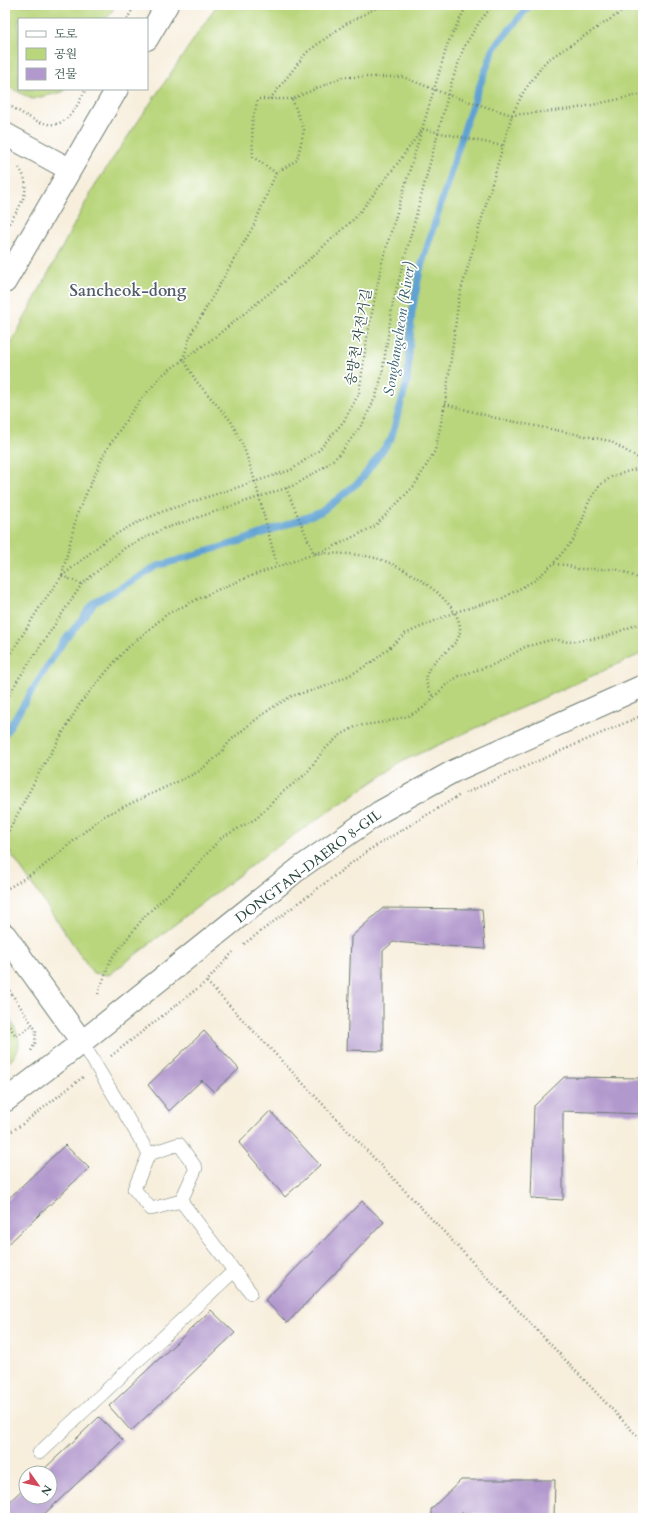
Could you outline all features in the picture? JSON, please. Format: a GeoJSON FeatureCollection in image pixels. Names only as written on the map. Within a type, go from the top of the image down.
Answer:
{"type":"FeatureCollection","features":[{"type":"Feature","properties":{"kind":"street"},"geometry":{"type":"LineString","coordinates":[[148,37],[167,5]]}},
{"type":"Feature","properties":{"kind":"street"},"geometry":{"type":"LineString","coordinates":[[5,282],[116,90]]}},
{"type":"Feature","properties":{"kind":"street"},"geometry":{"type":"LineString","coordinates":[[5,134],[70,169]]}},
{"type":"Feature","properties":{"kind":"street","name":"DONGTAN-DAERO 8-GIL"},"geometry":{"type":"LineString","coordinates":[[5,1100],[82,1042],[301,867],[380,812],[454,771],[643,686]]}},
{"type":"Feature","properties":{"kind":"street"},"geometry":{"type":"LineString","coordinates":[[5,934],[82,1042]]}},
{"type":"Feature","properties":{"kind":"lane"},"geometry":{"type":"LineString","coordinates":[[82,1042],[149,1154]]}},
{"type":"Feature","properties":{"kind":"lane"},"geometry":{"type":"LineString","coordinates":[[179,1144],[196,1168],[181,1201],[151,1209],[134,1189],[149,1154],[179,1144]]}},
{"type":"Feature","properties":{"kind":"lane"},"geometry":{"type":"LineString","coordinates":[[181,1201],[251,1293]]}},
{"type":"Feature","properties":{"kind":"lane"},"geometry":{"type":"LineString","coordinates":[[39,1453],[234,1271]]}},
{"type":"Feature","properties":{"kind":"path"},"geometry":{"type":"LineString","coordinates":[[128,18],[135,5]]}},
{"type":"Feature","properties":{"kind":"path"},"geometry":{"type":"LineString","coordinates":[[269,99],[306,52],[344,25],[376,8],[375,5]]}},
{"type":"Feature","properties":{"kind":"path","name":"송방천 자전거길"},"geometry":{"type":"LineString","coordinates":[[5,663],[41,605],[62,576],[106,540],[132,525],[164,512],[255,480],[291,470],[318,451],[344,421],[359,393],[367,338],[382,262],[448,43],[467,5]]}},
{"type":"Feature","properties":{"kind":"path"},"geometry":{"type":"LineString","coordinates":[[5,702],[82,584],[126,547],[157,532],[286,488],[323,468],[339,455],[363,423],[376,396],[382,376],[393,302],[448,95],[464,47],[480,21],[493,5]]}},
{"type":"Feature","properties":{"kind":"path"},"geometry":{"type":"LineString","coordinates":[[5,838],[39,773],[81,702],[124,651],[167,614],[217,590],[277,566],[331,548],[375,526],[414,486],[435,451],[445,404],[459,297],[512,115],[524,91],[546,61],[629,7],[642,5]]}},
{"type":"Feature","properties":{"kind":"path"},"geometry":{"type":"LineString","coordinates":[[276,173],[252,157],[252,123],[258,99],[292,99],[343,77],[403,77],[433,90],[512,115],[573,109],[643,94]]}},
{"type":"Feature","properties":{"kind":"path"},"geometry":{"type":"LineString","coordinates":[[5,103],[44,124],[52,126],[61,124],[70,116],[85,90]]}},
{"type":"Feature","properties":{"kind":"path"},"geometry":{"type":"LineString","coordinates":[[277,566],[255,480],[244,448],[231,421],[196,381],[183,358],[191,334],[218,291],[254,225],[276,173],[298,160],[304,130],[292,99]]}},
{"type":"Feature","properties":{"kind":"path"},"geometry":{"type":"LineString","coordinates":[[82,584],[62,576],[77,514],[105,452],[137,404],[162,375],[183,358],[215,337],[293,274],[356,217],[398,163],[422,129],[503,146]]}},
{"type":"Feature","properties":{"kind":"path"},"geometry":{"type":"LineString","coordinates":[[5,230],[26,195],[25,179],[20,169],[15,166]]}},
{"type":"Feature","properties":{"kind":"path"},"geometry":{"type":"LineString","coordinates":[[445,404],[496,418],[610,441],[643,460]]}},
{"type":"Feature","properties":{"kind":"path"},"geometry":{"type":"LineString","coordinates":[[5,890],[40,869],[102,817],[198,772],[218,756],[231,740],[273,707],[292,696],[324,687],[354,673],[375,660],[405,634],[455,612],[501,599],[535,580],[553,564],[573,540],[589,501],[600,485],[613,476],[643,467]]}},
{"type":"Feature","properties":{"kind":"path"},"geometry":{"type":"LineString","coordinates":[[286,488],[314,554]]}},
{"type":"Feature","properties":{"kind":"path"},"geometry":{"type":"LineString","coordinates":[[314,554],[343,553],[376,558],[390,563],[435,590],[455,612],[460,629],[458,639],[436,660],[426,678],[426,687],[434,698]]}},
{"type":"Feature","properties":{"kind":"path"},"geometry":{"type":"LineString","coordinates":[[553,564],[566,565],[578,569],[616,569],[643,580]]}},
{"type":"Feature","properties":{"kind":"path"},"geometry":{"type":"LineString","coordinates":[[98,994],[111,960],[145,916],[185,878],[221,838],[257,818],[280,794],[306,774],[323,751],[339,736],[357,726],[385,722],[408,716],[422,709],[446,685],[459,676],[495,664],[525,646],[554,639],[568,642],[598,638],[643,622]]}},
{"type":"Feature","properties":{"kind":"path"},"geometry":{"type":"LineString","coordinates":[[5,1135],[20,1126],[207,982],[233,952],[369,850],[463,794],[643,715]]}},
{"type":"Feature","properties":{"kind":"path"},"geometry":{"type":"LineString","coordinates":[[207,982],[643,1442]]}},
{"type":"Feature","properties":{"kind":"path"},"geometry":{"type":"LineString","coordinates":[[5,984],[33,1025],[36,1036],[30,1052]]}},
{"type":"Feature","properties":{"kind":"path"},"geometry":{"type":"LineString","coordinates":[[5,1020],[16,1036],[33,1025]]}},
{"type":"Feature","properties":{"kind":"green space"},"geometry":{"type":"Polygon","coordinates":[[[5,5],[116,5],[108,18],[18,18],[18,90],[64,90],[63,92],[32,99],[5,85],[5,5]]]}},
{"type":"Feature","properties":{"kind":"green space"},"geometry":{"type":"Polygon","coordinates":[[[217,5],[643,5],[643,653],[405,760],[269,852],[109,975],[93,973],[5,845],[5,355],[95,185],[217,5]]]}},
{"type":"Feature","properties":{"kind":"green space"},"geometry":{"type":"Polygon","coordinates":[[[5,1013],[17,1033],[19,1046],[12,1059],[5,1065],[5,1013]]]}},
{"type":"Feature","properties":{"kind":"building"},"geometry":{"type":"Polygon","coordinates":[[[642,825],[643,867],[640,867],[642,825]]]}},
{"type":"Feature","properties":{"kind":"building"},"geometry":{"type":"Polygon","coordinates":[[[383,908],[482,909],[485,949],[393,942],[383,951],[383,1051],[347,1050],[351,937],[383,908]]]}},
{"type":"Feature","properties":{"kind":"building"},"geometry":{"type":"Polygon","coordinates":[[[204,1031],[239,1069],[214,1092],[202,1080],[169,1111],[148,1085],[204,1031]]]}},
{"type":"Feature","properties":{"kind":"building"},"geometry":{"type":"Polygon","coordinates":[[[564,1077],[643,1078],[643,1114],[563,1111],[563,1200],[531,1198],[534,1106],[564,1077]]]}},
{"type":"Feature","properties":{"kind":"building"},"geometry":{"type":"Polygon","coordinates":[[[270,1111],[320,1165],[285,1197],[239,1143],[270,1111]]]}},
{"type":"Feature","properties":{"kind":"building"},"geometry":{"type":"Polygon","coordinates":[[[65,1145],[89,1168],[5,1247],[5,1202],[65,1145]]]}},
{"type":"Feature","properties":{"kind":"building"},"geometry":{"type":"Polygon","coordinates":[[[362,1201],[384,1222],[287,1323],[265,1300],[362,1201]]]}},
{"type":"Feature","properties":{"kind":"building"},"geometry":{"type":"Polygon","coordinates":[[[211,1310],[235,1333],[131,1431],[109,1406],[211,1310]]]}},
{"type":"Feature","properties":{"kind":"building"},"geometry":{"type":"Polygon","coordinates":[[[99,1417],[123,1440],[58,1501],[58,1465],[48,1465],[99,1417]]]}},
{"type":"Feature","properties":{"kind":"building"},"geometry":{"type":"Polygon","coordinates":[[[461,1480],[555,1480],[554,1517],[461,1513],[461,1518],[431,1518],[431,1509],[461,1480]]]}},
{"type":"Feature","properties":{"kind":"building"},"geometry":{"type":"Polygon","coordinates":[[[18,1494],[18,1505],[54,1505],[40,1518],[5,1518],[5,1506],[18,1494]]]}},
{"type":"Feature","properties":{"kind":"waterway","name":"Songbangcheon (River)"},"geometry":{"type":"LineString","coordinates":[[5,734],[59,648],[94,603],[158,566],[241,541],[321,512],[360,481],[391,439],[407,382],[412,312],[420,270],[469,114],[494,48],[530,5]]}},
{"type":"Feature","properties":{"kind":"district","name":"Sancheok-dong"},"geometry":{"type":"Point","coordinates":[128,290]}}]}
